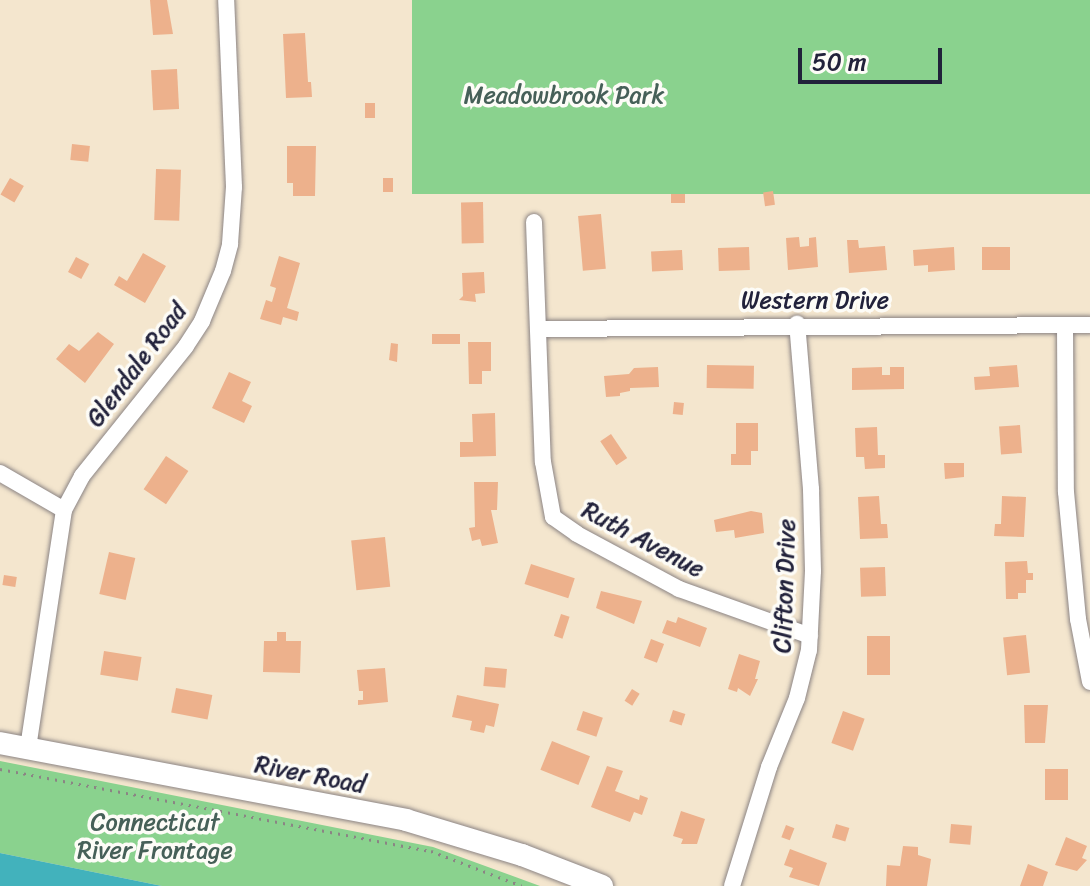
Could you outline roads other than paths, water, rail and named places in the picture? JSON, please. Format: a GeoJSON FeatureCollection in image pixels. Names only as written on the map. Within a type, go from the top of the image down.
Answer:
{"type":"FeatureCollection","features":[{"type":"Feature","properties":{"kind":"street","name":"Glendale Road"},"geometry":{"type":"LineString","coordinates":[[28,748],[64,510],[82,476],[186,346],[208,309],[223,271],[230,244],[234,187],[226,0]]}},
{"type":"Feature","properties":{"kind":"street","name":"Ruth Avenue"},"geometry":{"type":"LineString","coordinates":[[534,222],[543,462],[553,517],[577,534],[679,589],[810,636]]}},
{"type":"Feature","properties":{"kind":"street","name":"Western Drive"},"geometry":{"type":"LineString","coordinates":[[540,329],[797,324],[1090,325]]}},
{"type":"Feature","properties":{"kind":"street","name":"Clifton Drive"},"geometry":{"type":"LineString","coordinates":[[732,886],[769,767],[797,698],[810,636],[811,489],[797,324]]}},
{"type":"Feature","properties":{"kind":"street"},"geometry":{"type":"LineString","coordinates":[[1065,325],[1066,492],[1078,619],[1090,682]]}},
{"type":"Feature","properties":{"kind":"street"},"geometry":{"type":"LineString","coordinates":[[0,473],[64,510]]}},
{"type":"Feature","properties":{"kind":"street","name":"River Road"},"geometry":{"type":"LineString","coordinates":[[0,743],[406,820],[522,855],[602,886]]}},
{"type":"Feature","properties":{"kind":"water"},"geometry":{"type":"Polygon","coordinates":[[[0,853],[162,886],[0,886],[0,853]]]}},
{"type":"Feature","properties":{"kind":"park label","name":"Meadowbrook Park"},"geometry":{"type":"Point","coordinates":[564,96]}},
{"type":"Feature","properties":{"kind":"park label","name":"Connecticut River Frontage"},"geometry":{"type":"Point","coordinates":[155,837]}}]}
